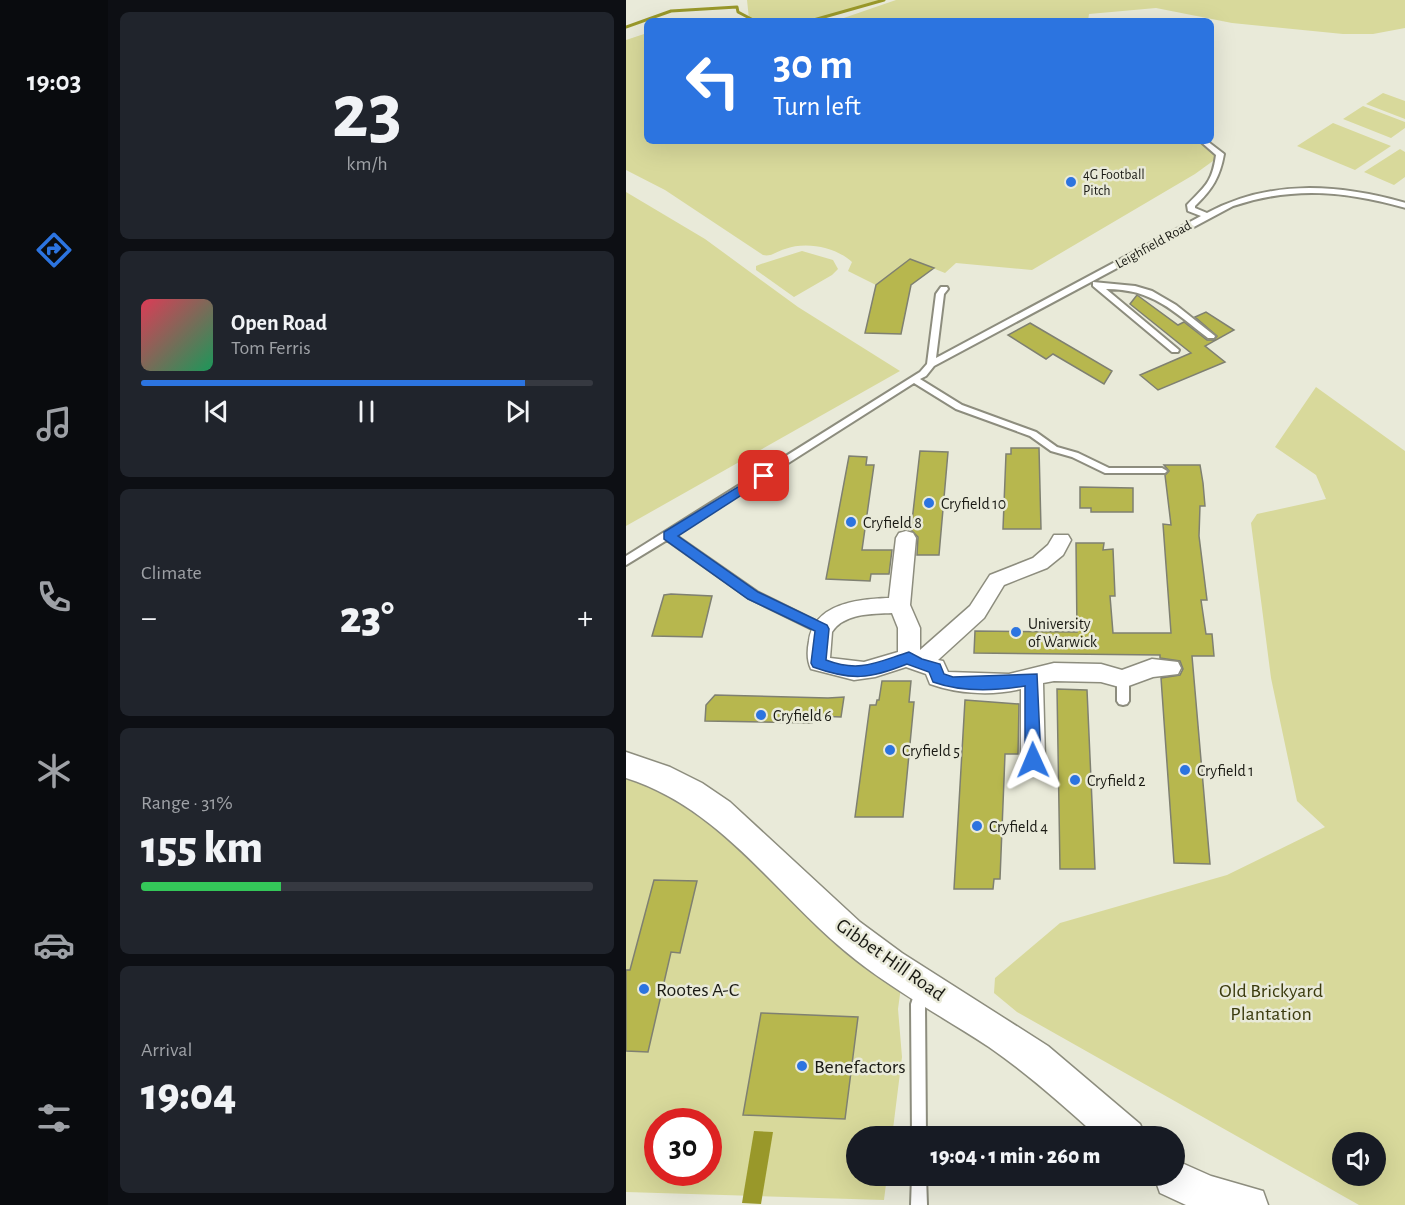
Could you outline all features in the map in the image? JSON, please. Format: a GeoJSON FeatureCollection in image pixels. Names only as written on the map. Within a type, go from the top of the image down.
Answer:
{"type":"FeatureCollection","features":[{"type":"Feature","properties":{"kind":"street"},"geometry":{"type":"LineString","coordinates":[[905,538],[899,605],[909,628],[913,661]]}},
{"type":"Feature","properties":{"kind":"street"},"geometry":{"type":"LineString","coordinates":[[899,605],[875,606],[833,616],[822,629],[818,663],[838,670],[877,670],[913,661],[957,632],[977,612],[997,580],[1040,563],[1056,550],[1061,540]]}},
{"type":"Feature","properties":{"kind":"street"},"geometry":{"type":"LineString","coordinates":[[913,661],[935,668],[938,678],[952,683],[1009,683],[1054,672],[1101,674],[1123,690],[1152,668],[1170,668]]}},
{"type":"Feature","properties":{"kind":"street"},"geometry":{"type":"LineString","coordinates":[[1032,678],[1033,760]]}},
{"type":"Feature","properties":{"kind":"street","name":"Gibbet Hill Road"},"geometry":{"type":"LineString","coordinates":[[626,765],[658,774],[708,804],[731,822],[849,934],[1025,1050],[1114,1126]]}},
{"type":"Feature","properties":{"kind":"street"},"geometry":{"type":"LineString","coordinates":[[1180,1187],[1248,1205]]}},
{"type":"Feature","properties":{"kind":"lane"},"geometry":{"type":"LineString","coordinates":[[1204,215],[1191,209],[1191,205],[1212,187],[1219,170],[1220,154],[1207,144]]}},
{"type":"Feature","properties":{"kind":"lane","name":"Leighfield Road"},"geometry":{"type":"LineString","coordinates":[[626,561],[919,377],[931,364],[1204,215],[1244,198],[1303,190],[1360,194],[1406,206]]}},
{"type":"Feature","properties":{"kind":"lane"},"geometry":{"type":"LineString","coordinates":[[1088,280],[1100,286],[1175,350]]}},
{"type":"Feature","properties":{"kind":"lane"},"geometry":{"type":"LineString","coordinates":[[1100,286],[1119,285],[1169,301],[1211,336]]}},
{"type":"Feature","properties":{"kind":"lane"},"geometry":{"type":"LineString","coordinates":[[931,364],[940,294],[944,289]]}},
{"type":"Feature","properties":{"kind":"lane"},"geometry":{"type":"LineString","coordinates":[[919,377],[959,407],[1033,434],[1054,449],[1075,455],[1108,471],[1162,471]]}},
{"type":"Feature","properties":{"kind":"lane"},"geometry":{"type":"LineString","coordinates":[[669,536],[753,595],[822,629]]}},
{"type":"Feature","properties":{"kind":"lane"},"geometry":{"type":"LineString","coordinates":[[919,1126],[918,1004],[924,985]]}},
{"type":"Feature","properties":{"kind":"lane"},"geometry":{"type":"LineString","coordinates":[[919,1186],[919,1205]]}},
{"type":"Feature","properties":{"kind":"green space"},"geometry":{"type":"Polygon","coordinates":[[[747,0],[884,0],[821,18],[749,18],[747,0]]]}},
{"type":"Feature","properties":{"kind":"green space"},"geometry":{"type":"Polygon","coordinates":[[[896,0],[1405,0],[1405,28],[1373,34],[1343,34],[1232,23],[1156,8],[1089,14],[1088,18],[844,18],[896,0]]]}},
{"type":"Feature","properties":{"kind":"green space"},"geometry":{"type":"Polygon","coordinates":[[[644,34],[644,144],[1202,144],[1218,153],[1217,158],[1195,174],[1032,270],[956,263],[945,273],[910,259],[876,285],[848,271],[852,262],[829,249],[802,246],[763,255],[665,190],[626,170],[626,40],[644,34]]]}},
{"type":"Feature","properties":{"kind":"green space"},"geometry":{"type":"Polygon","coordinates":[[[1383,93],[1405,101],[1405,119],[1366,104],[1383,93]]]}},
{"type":"Feature","properties":{"kind":"green space"},"geometry":{"type":"Polygon","coordinates":[[[1363,106],[1405,122],[1405,128],[1391,138],[1343,119],[1363,106]]]}},
{"type":"Feature","properties":{"kind":"green space"},"geometry":{"type":"Polygon","coordinates":[[[1333,123],[1391,146],[1355,170],[1297,146],[1333,123]]]}},
{"type":"Feature","properties":{"kind":"green space"},"geometry":{"type":"Polygon","coordinates":[[[1400,149],[1405,152],[1405,177],[1394,185],[1364,172],[1400,149]]]}},
{"type":"Feature","properties":{"kind":"green space"},"geometry":{"type":"Polygon","coordinates":[[[626,192],[705,239],[798,307],[900,371],[626,526],[626,192]]]}},
{"type":"Feature","properties":{"kind":"green space"},"geometry":{"type":"Polygon","coordinates":[[[802,251],[833,260],[838,269],[832,275],[794,297],[756,270],[756,266],[802,251]]]}},
{"type":"Feature","properties":{"kind":"green space","name":"Old Brickyard Plantation"},"geometry":{"type":"Polygon","coordinates":[[[1316,387],[1405,451],[1405,1205],[1359,1205],[1017,1012],[994,993],[995,978],[1060,923],[1227,875],[1325,827],[1297,801],[1271,678],[1251,523],[1257,514],[1326,499],[1316,475],[1275,447],[1316,387]]]}},
{"type":"Feature","properties":{"kind":"green space"},"geometry":{"type":"Polygon","coordinates":[[[626,777],[655,788],[717,825],[901,987],[898,1009],[902,1057],[893,1126],[846,1126],[846,1186],[886,1186],[884,1200],[626,1192],[626,777]]]}},
{"type":"Feature","properties":{"kind":"shaded area"},"geometry":{"type":"Polygon","coordinates":[[[754,1131],[773,1132],[761,1204],[742,1203],[754,1131]]]}},
{"type":"Feature","properties":{"kind":"building"},"geometry":{"type":"Polygon","coordinates":[[[910,259],[934,268],[911,285],[901,334],[865,333],[876,285],[910,259]]]}},
{"type":"Feature","properties":{"kind":"building"},"geometry":{"type":"Polygon","coordinates":[[[1137,295],[1178,325],[1184,322],[1207,340],[1214,340],[1217,336],[1195,317],[1206,312],[1234,330],[1205,346],[1225,362],[1158,390],[1140,375],[1191,353],[1130,304],[1137,295]]]}},
{"type":"Feature","properties":{"kind":"building"},"geometry":{"type":"Polygon","coordinates":[[[1030,323],[1112,371],[1104,384],[1053,354],[1046,359],[1008,335],[1030,323]]]}},
{"type":"Feature","properties":{"kind":"building"},"geometry":{"type":"Polygon","coordinates":[[[1011,448],[1039,448],[1041,529],[1003,529],[1006,454],[1011,454],[1011,448]]]}},
{"type":"Feature","properties":{"kind":"building","name":"Cryfield 10"},"geometry":{"type":"Polygon","coordinates":[[[920,451],[948,452],[939,555],[917,555],[918,537],[911,530],[920,451]]]}},
{"type":"Feature","properties":{"kind":"building","name":"Cryfield 8"},"geometry":{"type":"Polygon","coordinates":[[[849,456],[867,457],[866,465],[874,465],[862,550],[892,550],[889,574],[871,574],[870,581],[826,579],[849,456]]]}},
{"type":"Feature","properties":{"kind":"building"},"geometry":{"type":"Polygon","coordinates":[[[1164,465],[1200,465],[1203,483],[1205,506],[1200,506],[1199,536],[1207,600],[1201,600],[1206,634],[1212,634],[1214,656],[1192,656],[1210,864],[1174,863],[1161,678],[1180,675],[1183,669],[1180,661],[1160,658],[1160,655],[974,653],[975,631],[1077,632],[1076,543],[1104,543],[1103,550],[1113,549],[1115,596],[1110,596],[1113,633],[1171,633],[1163,524],[1171,525],[1165,475],[1169,471],[1164,465]]]}},
{"type":"Feature","properties":{"kind":"building"},"geometry":{"type":"Polygon","coordinates":[[[1080,487],[1133,488],[1133,512],[1091,512],[1091,508],[1080,508],[1080,487]]]}},
{"type":"Feature","properties":{"kind":"building"},"geometry":{"type":"Polygon","coordinates":[[[664,595],[712,596],[702,637],[652,636],[664,595]]]}},
{"type":"Feature","properties":{"kind":"building","name":"Cryfield 5"},"geometry":{"type":"Polygon","coordinates":[[[882,681],[911,681],[909,702],[914,702],[903,817],[855,817],[870,705],[876,705],[879,700],[882,681]]]}},
{"type":"Feature","properties":{"kind":"building","name":"Cryfield 2"},"geometry":{"type":"Polygon","coordinates":[[[1057,689],[1087,690],[1095,869],[1060,869],[1057,689]]]}},
{"type":"Feature","properties":{"kind":"building","name":"Cryfield 6"},"geometry":{"type":"Polygon","coordinates":[[[715,695],[844,697],[841,717],[816,716],[812,723],[705,721],[706,705],[715,695]]]}},
{"type":"Feature","properties":{"kind":"building","name":"Cryfield 4"},"geometry":{"type":"Polygon","coordinates":[[[965,700],[1019,704],[1018,754],[1005,754],[1000,879],[994,879],[993,889],[954,889],[965,700]]]}},
{"type":"Feature","properties":{"kind":"building","name":"Rootes A-C"},"geometry":{"type":"Polygon","coordinates":[[[654,880],[697,881],[680,953],[671,952],[648,1052],[626,1051],[626,970],[630,970],[654,880]]]}},
{"type":"Feature","properties":{"kind":"building","name":"Benefactors"},"geometry":{"type":"Polygon","coordinates":[[[761,1013],[858,1017],[845,1119],[743,1115],[761,1013]]]}},
{"type":"Feature","properties":{"kind":"waterway"},"geometry":{"type":"LineString","coordinates":[[821,18],[884,0]]}},
{"type":"Feature","properties":{"kind":"waterway"},"geometry":{"type":"LineString","coordinates":[[651,18],[671,11],[737,7],[738,12],[749,18]]}},
{"type":"Feature","properties":{"kind":"waterway"},"geometry":{"type":"LineString","coordinates":[[626,27],[644,21]]}},
{"type":"Feature","properties":{"kind":"place","name":"4G Football Pitch"},"geometry":{"type":"Point","coordinates":[1071,182]}},
{"type":"Feature","properties":{"kind":"place","name":"Cryfield 10"},"geometry":{"type":"Point","coordinates":[929,503]}},
{"type":"Feature","properties":{"kind":"place","name":"Cryfield 8"},"geometry":{"type":"Point","coordinates":[851,522]}},
{"type":"Feature","properties":{"kind":"place","name":"University of Warwick"},"geometry":{"type":"Point","coordinates":[1016,632]}},
{"type":"Feature","properties":{"kind":"place","name":"Cryfield 6"},"geometry":{"type":"Point","coordinates":[761,715]}},
{"type":"Feature","properties":{"kind":"place","name":"Cryfield 5"},"geometry":{"type":"Point","coordinates":[890,750]}},
{"type":"Feature","properties":{"kind":"place","name":"Cryfield 1"},"geometry":{"type":"Point","coordinates":[1185,770]}},
{"type":"Feature","properties":{"kind":"place","name":"Cryfield 2"},"geometry":{"type":"Point","coordinates":[1075,780]}},
{"type":"Feature","properties":{"kind":"place","name":"Cryfield 4"},"geometry":{"type":"Point","coordinates":[977,826]}},
{"type":"Feature","properties":{"kind":"place","name":"Rootes A-C"},"geometry":{"type":"Point","coordinates":[644,989]}},
{"type":"Feature","properties":{"kind":"place","name":"Benefactors"},"geometry":{"type":"Point","coordinates":[802,1066]}},
{"type":"Feature","properties":{"kind":"route"},"geometry":{"type":"LineString","coordinates":[[764,476],[669,536],[753,595],[822,629],[818,663],[838,670],[854,672],[877,670],[909,657],[918,664],[935,668],[938,678],[952,683],[1009,683],[1032,678],[1033,760]]}}]}
